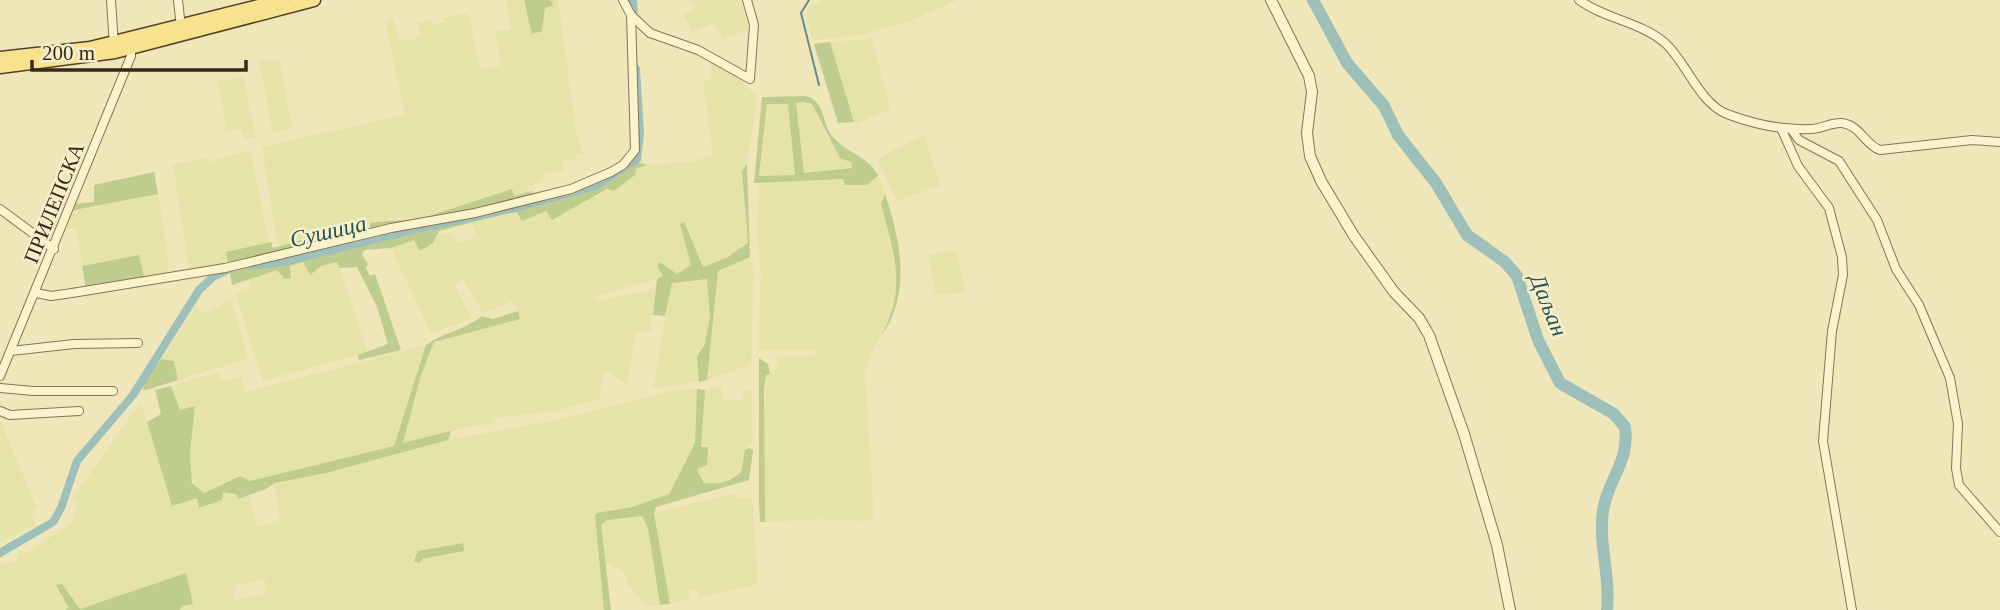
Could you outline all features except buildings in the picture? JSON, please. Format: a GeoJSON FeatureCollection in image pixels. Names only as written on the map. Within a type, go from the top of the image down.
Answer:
{"type":"FeatureCollection","features":[{"type":"Feature","properties":{"kind":"main road"},"geometry":{"type":"LineString","coordinates":[[130,44],[283,0]]}},
{"type":"Feature","properties":{"kind":"main road"},"geometry":{"type":"LineString","coordinates":[[0,67],[114,48],[314,0]]}},
{"type":"Feature","properties":{"kind":"main road"},"geometry":{"type":"LineString","coordinates":[[0,58],[114,48]]}},
{"type":"Feature","properties":{"kind":"street"},"geometry":{"type":"LineString","coordinates":[[111,0],[114,48]]}},
{"type":"Feature","properties":{"kind":"street"},"geometry":{"type":"LineString","coordinates":[[178,0],[181,28]]}},
{"type":"Feature","properties":{"kind":"street"},"geometry":{"type":"LineString","coordinates":[[623,0],[650,33],[698,50],[750,79],[754,25],[747,0]]}},
{"type":"Feature","properties":{"kind":"street"},"geometry":{"type":"LineString","coordinates":[[1271,0],[1309,76],[1312,92],[1307,133],[1310,156],[1321,181],[1341,218],[1394,292],[1419,318],[1429,335],[1460,422],[1497,545],[1510,610]]}},
{"type":"Feature","properties":{"kind":"street"},"geometry":{"type":"LineString","coordinates":[[1579,0],[1597,12],[1654,35],[1665,43],[1717,109],[1745,120],[1781,128],[1814,130],[1843,123],[1861,133],[1873,147],[1880,150],[1958,141],[2000,142]]}},
{"type":"Feature","properties":{"kind":"street"},"geometry":{"type":"LineString","coordinates":[[36,293],[51,296],[225,268],[391,228],[527,201],[601,177],[623,165],[635,150],[635,17]]}},
{"type":"Feature","properties":{"kind":"street","name":"ПРИЛЕПСКА"},"geometry":{"type":"LineString","coordinates":[[0,376],[110,113],[131,56],[130,44]]}},
{"type":"Feature","properties":{"kind":"street"},"geometry":{"type":"LineString","coordinates":[[1781,128],[1798,166],[1829,208],[1843,265],[1832,331],[1823,441],[1852,610]]}},
{"type":"Feature","properties":{"kind":"street"},"geometry":{"type":"LineString","coordinates":[[1791,129],[1799,140],[1839,161],[1877,220],[1896,269],[1919,305],[1950,378],[1958,424],[1956,468],[1959,485],[2000,532]]}},
{"type":"Feature","properties":{"kind":"street"},"geometry":{"type":"LineString","coordinates":[[0,209],[54,249]]}},
{"type":"Feature","properties":{"kind":"street"},"geometry":{"type":"LineString","coordinates":[[11,351],[74,344],[138,343]]}},
{"type":"Feature","properties":{"kind":"street"},"geometry":{"type":"LineString","coordinates":[[0,388],[33,391],[113,391]]}},
{"type":"Feature","properties":{"kind":"street"},"geometry":{"type":"LineString","coordinates":[[0,411],[10,415],[79,411]]}},
{"type":"Feature","properties":{"kind":"shaded area"},"geometry":{"type":"Polygon","coordinates":[[[506,0],[524,0],[523,5],[542,31],[545,8],[553,6],[551,0],[558,0],[576,131],[583,154],[576,155],[576,159],[562,161],[563,170],[543,174],[543,179],[537,184],[527,187],[528,192],[514,196],[512,190],[436,214],[434,219],[410,221],[403,217],[278,246],[262,147],[405,115],[385,21],[393,19],[399,40],[413,40],[421,36],[417,23],[431,19],[434,25],[444,22],[443,18],[469,13],[480,70],[501,65],[496,31],[511,29],[506,0]]]}},
{"type":"Feature","properties":{"kind":"shaded area"},"geometry":{"type":"Polygon","coordinates":[[[688,0],[741,0],[748,30],[723,39],[714,23],[693,32],[684,16],[695,7],[688,0]]]}},
{"type":"Feature","properties":{"kind":"shaded area"},"geometry":{"type":"Polygon","coordinates":[[[822,0],[958,0],[909,21],[862,35],[813,40],[806,16],[808,10],[822,0]]]}},
{"type":"Feature","properties":{"kind":"shaded area"},"geometry":{"type":"Polygon","coordinates":[[[872,39],[890,109],[855,124],[830,42],[872,39]]]}},
{"type":"Feature","properties":{"kind":"shaded area"},"geometry":{"type":"Polygon","coordinates":[[[280,60],[292,128],[273,133],[259,61],[280,60]]]}},
{"type":"Feature","properties":{"kind":"shaded area"},"geometry":{"type":"Polygon","coordinates":[[[711,62],[738,77],[757,97],[747,164],[742,171],[748,243],[726,258],[702,267],[684,222],[692,265],[677,274],[670,271],[657,279],[592,297],[597,301],[647,291],[656,286],[650,332],[636,331],[627,384],[605,370],[599,399],[557,411],[496,418],[494,424],[471,426],[403,444],[420,378],[434,342],[521,318],[513,301],[483,313],[462,278],[455,285],[471,319],[431,333],[391,248],[414,240],[420,251],[433,243],[439,231],[441,236],[450,232],[459,243],[477,237],[471,223],[516,211],[546,210],[597,197],[635,175],[636,169],[647,165],[694,161],[713,155],[703,82],[711,79],[711,62]]]}},
{"type":"Feature","properties":{"kind":"shaded area"},"geometry":{"type":"Polygon","coordinates":[[[243,76],[256,138],[245,139],[242,129],[226,131],[218,82],[243,76]]]}},
{"type":"Feature","properties":{"kind":"shaded area"},"geometry":{"type":"Polygon","coordinates":[[[768,103],[788,104],[796,175],[759,177],[768,103]]]}},
{"type":"Feature","properties":{"kind":"shaded area"},"geometry":{"type":"Polygon","coordinates":[[[796,103],[812,104],[829,140],[851,162],[852,168],[804,173],[796,103]]]}},
{"type":"Feature","properties":{"kind":"shaded area"},"geometry":{"type":"Polygon","coordinates":[[[924,135],[940,185],[897,201],[877,159],[924,135]]]}},
{"type":"Feature","properties":{"kind":"shaded area"},"geometry":{"type":"Polygon","coordinates":[[[250,150],[269,242],[227,252],[228,265],[189,270],[173,164],[206,158],[208,162],[250,150]]]}},
{"type":"Feature","properties":{"kind":"shaded area"},"geometry":{"type":"Polygon","coordinates":[[[878,176],[885,194],[881,204],[898,279],[895,309],[871,354],[865,374],[874,518],[866,521],[822,519],[765,522],[762,465],[766,375],[777,369],[777,357],[817,355],[818,351],[758,351],[761,275],[757,236],[759,182],[844,179],[866,185],[878,176]]]}},
{"type":"Feature","properties":{"kind":"shaded area"},"geometry":{"type":"Polygon","coordinates":[[[158,194],[169,264],[167,272],[144,277],[139,255],[82,266],[76,229],[66,229],[74,210],[158,194]]]}},
{"type":"Feature","properties":{"kind":"shaded area"},"geometry":{"type":"Polygon","coordinates":[[[955,250],[966,292],[936,295],[928,255],[955,250]]]}},
{"type":"Feature","properties":{"kind":"shaded area"},"geometry":{"type":"Polygon","coordinates":[[[750,257],[754,270],[751,364],[707,380],[718,271],[750,257]]]}},
{"type":"Feature","properties":{"kind":"shaded area"},"geometry":{"type":"Polygon","coordinates":[[[303,262],[321,266],[338,262],[367,352],[263,381],[236,294],[251,288],[248,279],[277,270],[291,277],[290,266],[303,262]]]}},
{"type":"Feature","properties":{"kind":"shaded area"},"geometry":{"type":"Polygon","coordinates":[[[707,278],[710,316],[705,344],[698,357],[699,382],[653,388],[672,282],[707,278]]]}},
{"type":"Feature","properties":{"kind":"shaded area"},"geometry":{"type":"Polygon","coordinates":[[[231,300],[248,359],[178,380],[174,361],[161,359],[195,309],[204,313],[231,300]]]}},
{"type":"Feature","properties":{"kind":"shaded area"},"geometry":{"type":"Polygon","coordinates":[[[426,345],[394,446],[250,481],[239,476],[204,493],[192,483],[190,454],[195,406],[180,410],[171,386],[219,372],[221,382],[242,377],[245,392],[426,345]]]}},
{"type":"Feature","properties":{"kind":"shaded area"},"geometry":{"type":"Polygon","coordinates":[[[721,386],[723,401],[743,399],[743,392],[752,389],[753,442],[745,450],[742,472],[724,484],[705,483],[697,469],[707,465],[707,447],[701,448],[705,390],[721,386]]]}},
{"type":"Feature","properties":{"kind":"shaded area"},"geometry":{"type":"Polygon","coordinates":[[[697,389],[695,443],[668,494],[632,507],[597,513],[595,516],[604,610],[180,610],[182,606],[193,603],[185,573],[79,610],[0,610],[0,564],[17,562],[19,553],[28,552],[72,523],[78,500],[72,499],[141,405],[172,506],[197,498],[199,507],[222,491],[236,494],[238,499],[250,495],[256,527],[280,520],[274,483],[326,473],[448,440],[557,420],[672,391],[697,389]],[[265,579],[236,585],[234,600],[266,594],[265,579]]]}},
{"type":"Feature","properties":{"kind":"shaded area"},"geometry":{"type":"Polygon","coordinates":[[[0,421],[37,508],[31,512],[36,525],[0,541],[0,421]]]}},
{"type":"Feature","properties":{"kind":"shaded area"},"geometry":{"type":"Polygon","coordinates":[[[734,494],[739,498],[752,498],[758,580],[755,585],[699,597],[697,589],[689,590],[690,598],[670,604],[654,513],[734,494]]]}},
{"type":"Feature","properties":{"kind":"shaded area"},"geometry":{"type":"Polygon","coordinates":[[[642,516],[648,528],[660,605],[646,607],[628,583],[623,571],[606,563],[601,524],[607,520],[642,516]]]}},
{"type":"Feature","properties":{"kind":"green space"},"geometry":{"type":"Polygon","coordinates":[[[524,0],[551,0],[553,6],[545,8],[542,31],[532,34],[524,0]]]}},
{"type":"Feature","properties":{"kind":"green space"},"geometry":{"type":"Polygon","coordinates":[[[830,42],[854,122],[838,123],[814,44],[830,42]]]}},
{"type":"Feature","properties":{"kind":"green space"},"geometry":{"type":"Polygon","coordinates":[[[762,97],[812,98],[820,107],[832,136],[869,164],[878,176],[866,185],[845,185],[843,179],[754,183],[762,97]],[[796,103],[804,173],[852,168],[851,162],[840,158],[812,104],[796,103]],[[767,104],[759,176],[795,175],[788,104],[767,104]]]}},
{"type":"Feature","properties":{"kind":"green space"},"geometry":{"type":"Polygon","coordinates":[[[632,160],[647,165],[636,169],[635,175],[614,191],[607,189],[552,220],[546,211],[522,221],[516,211],[439,231],[433,243],[420,251],[414,240],[391,248],[364,250],[362,255],[368,264],[366,268],[370,276],[375,274],[401,350],[359,360],[358,355],[388,344],[377,307],[357,267],[339,268],[337,262],[321,266],[310,275],[303,262],[290,266],[291,278],[284,279],[277,270],[232,285],[226,252],[271,242],[273,248],[330,232],[333,241],[370,232],[370,223],[434,219],[435,214],[512,189],[514,196],[532,191],[534,196],[592,182],[632,160]]]}},
{"type":"Feature","properties":{"kind":"green space"},"geometry":{"type":"Polygon","coordinates":[[[747,164],[750,257],[718,271],[707,380],[699,382],[697,357],[705,344],[710,316],[707,279],[672,283],[665,316],[653,315],[657,279],[663,276],[657,266],[660,262],[677,274],[691,265],[680,224],[684,222],[703,267],[726,258],[748,243],[742,171],[747,164]]]}},
{"type":"Feature","properties":{"kind":"green space"},"geometry":{"type":"Polygon","coordinates":[[[154,172],[158,194],[74,210],[76,204],[94,202],[94,185],[154,172]]]}},
{"type":"Feature","properties":{"kind":"green space"},"geometry":{"type":"Polygon","coordinates":[[[885,194],[899,249],[900,286],[897,304],[890,321],[880,338],[889,320],[896,288],[894,256],[881,204],[885,194]]]}},
{"type":"Feature","properties":{"kind":"green space"},"geometry":{"type":"Polygon","coordinates":[[[139,255],[144,277],[86,288],[82,266],[139,255]]]}},
{"type":"Feature","properties":{"kind":"green space"},"geometry":{"type":"Polygon","coordinates":[[[518,311],[520,319],[434,342],[420,378],[403,443],[451,431],[448,440],[326,473],[275,483],[238,499],[236,494],[223,492],[222,500],[199,508],[197,498],[172,506],[147,422],[161,414],[155,390],[171,386],[180,410],[195,406],[190,454],[192,483],[204,493],[240,476],[250,481],[394,446],[426,345],[482,316],[493,319],[518,311]]]}},
{"type":"Feature","properties":{"kind":"green space"},"geometry":{"type":"Polygon","coordinates":[[[759,358],[768,364],[770,374],[766,375],[764,389],[765,522],[760,522],[759,505],[759,358]]]}},
{"type":"Feature","properties":{"kind":"green space"},"geometry":{"type":"Polygon","coordinates":[[[161,359],[174,361],[178,380],[143,391],[144,383],[161,359]]]}},
{"type":"Feature","properties":{"kind":"green space"},"geometry":{"type":"Polygon","coordinates":[[[697,389],[705,390],[701,447],[708,447],[707,465],[697,469],[704,483],[724,482],[737,476],[741,472],[745,450],[750,448],[753,450],[749,480],[656,507],[654,513],[670,604],[660,605],[648,528],[642,516],[607,520],[601,524],[611,610],[604,610],[595,516],[597,513],[632,507],[669,494],[695,443],[697,389]]]}},
{"type":"Feature","properties":{"kind":"green space"},"geometry":{"type":"Polygon","coordinates":[[[463,543],[464,551],[422,559],[419,563],[414,561],[418,551],[463,543]]]}},
{"type":"Feature","properties":{"kind":"green space"},"geometry":{"type":"Polygon","coordinates":[[[186,573],[193,604],[182,606],[180,610],[64,610],[69,608],[56,585],[62,584],[80,609],[186,573]]]}},
{"type":"Feature","properties":{"kind":"waterway","name":"Сушица"},"geometry":{"type":"LineString","coordinates":[[633,0],[634,21]]}},
{"type":"Feature","properties":{"kind":"waterway"},"geometry":{"type":"LineString","coordinates":[[809,0],[801,13],[819,85]]}},
{"type":"Feature","properties":{"kind":"waterway","name":"Даљан"},"geometry":{"type":"LineString","coordinates":[[1313,0],[1347,63],[1384,106],[1398,135],[1436,183],[1467,235],[1505,262],[1517,276],[1538,340],[1560,383],[1614,414],[1625,427],[1622,460],[1603,511],[1607,610]]}},
{"type":"Feature","properties":{"kind":"waterway","name":"Сушица"},"geometry":{"type":"LineString","coordinates":[[251,266],[288,261],[515,208],[596,186],[637,159],[640,133],[636,69]]}},
{"type":"Feature","properties":{"kind":"waterway","name":"Сушица"},"geometry":{"type":"LineString","coordinates":[[0,553],[53,522],[61,508],[77,461],[133,395],[199,290],[213,277],[228,270]]}}]}
